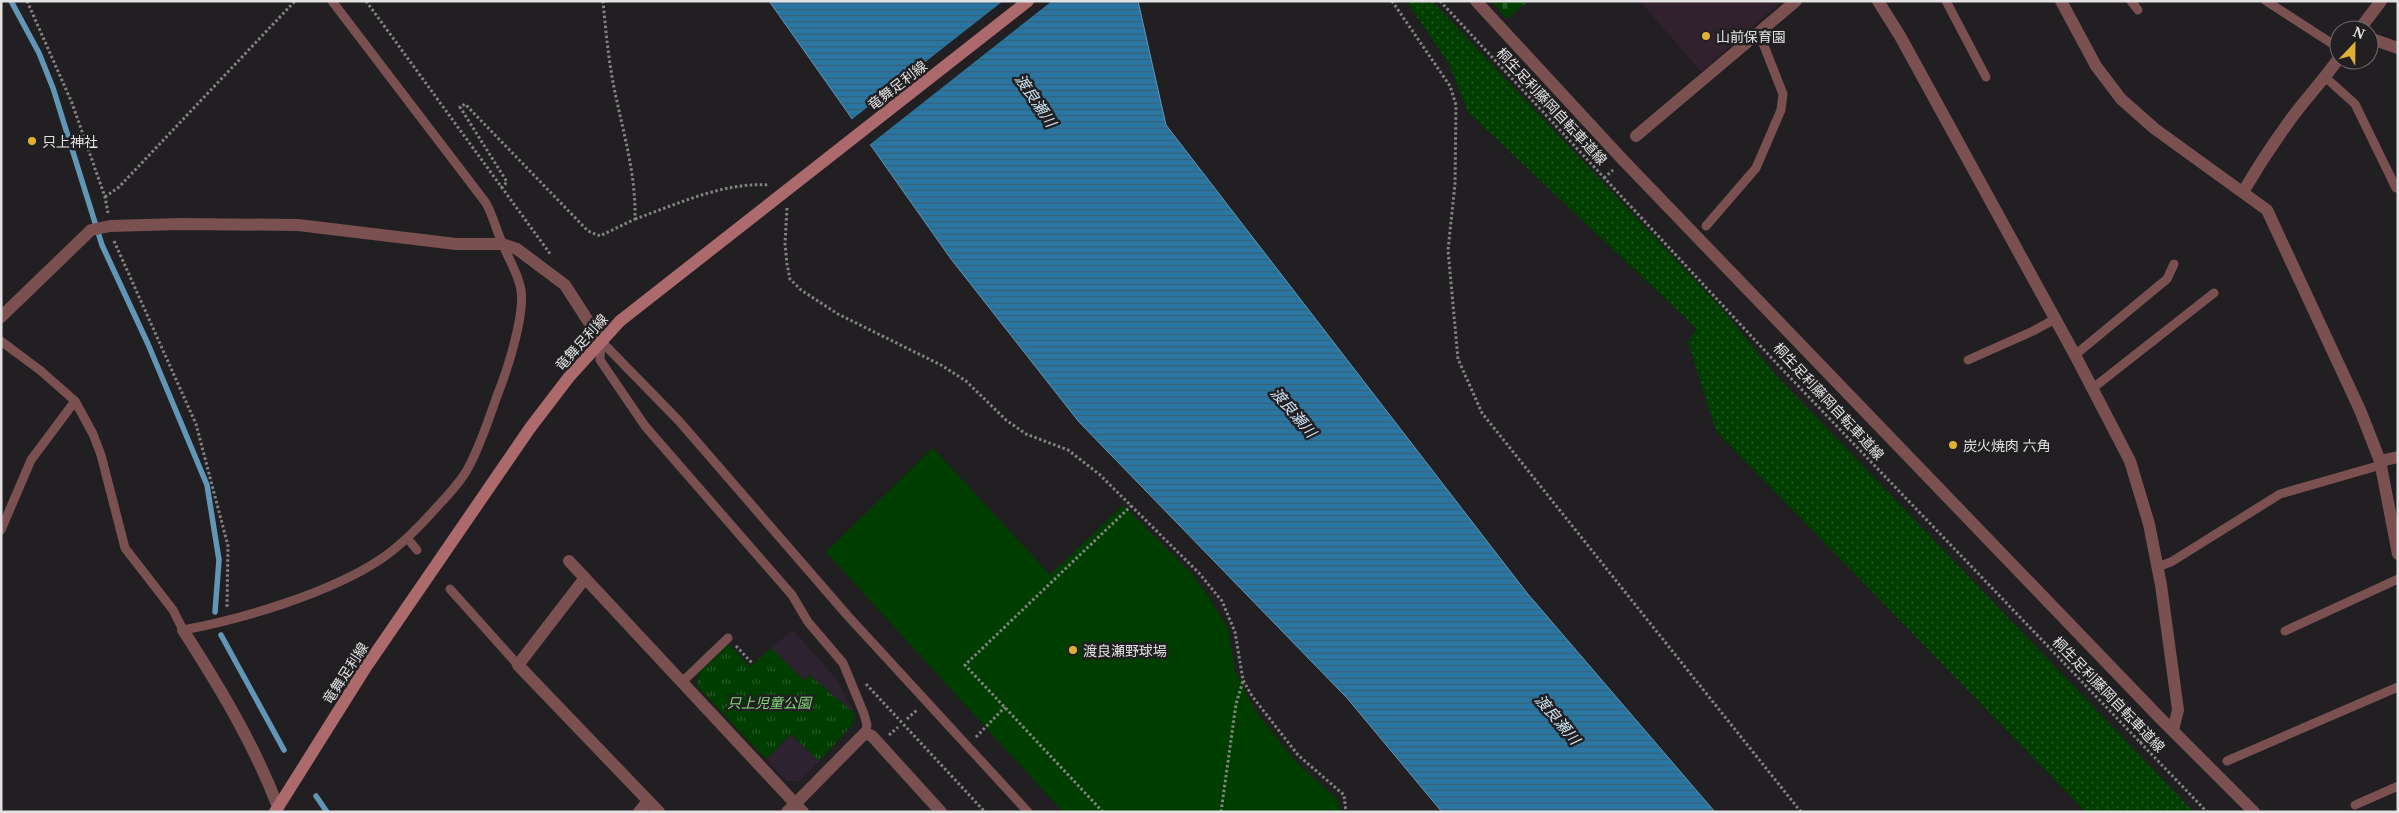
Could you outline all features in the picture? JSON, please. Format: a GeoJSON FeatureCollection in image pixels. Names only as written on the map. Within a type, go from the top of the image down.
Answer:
{"type":"FeatureCollection","features":[{"type":"Feature","properties":{"kind":"main road","name":"竜舞足利線"},"geometry":{"type":"LineString","coordinates":[[278,810],[366,668],[513,451],[546,405],[602,340],[620,321],[1028,1]]}},
{"type":"Feature","properties":{"kind":"street"},"geometry":{"type":"LineString","coordinates":[[1476,1],[1623,160],[2254,812]]}},
{"type":"Feature","properties":{"kind":"street"},"geometry":{"type":"LineString","coordinates":[[1636,136],[1796,1]]}},
{"type":"Feature","properties":{"kind":"street"},"geometry":{"type":"LineString","coordinates":[[1878,1],[1900,36],[2075,355],[2130,461],[2149,524],[2157,566],[2178,710],[2173,730]]}},
{"type":"Feature","properties":{"kind":"street"},"geometry":{"type":"LineString","coordinates":[[2061,1],[2096,66],[2121,99],[2155,129],[2268,210],[2352,392],[2381,463],[2398,554]]}},
{"type":"Feature","properties":{"kind":"street"},"geometry":{"type":"LineString","coordinates":[[2367,20],[2381,1]]}},
{"type":"Feature","properties":{"kind":"street"},"geometry":{"type":"LineString","coordinates":[[2379,41],[2398,48]]}},
{"type":"Feature","properties":{"kind":"street"},"geometry":{"type":"LineString","coordinates":[[2243,192],[2260,163],[2289,121],[2330,70]]}},
{"type":"Feature","properties":{"kind":"street"},"geometry":{"type":"LineString","coordinates":[[1,317],[9,312],[91,230],[110,226],[298,225],[456,244],[502,244],[517,250],[566,284],[602,340]]}},
{"type":"Feature","properties":{"kind":"street"},"geometry":{"type":"LineString","coordinates":[[2381,463],[2398,457]]}},
{"type":"Feature","properties":{"kind":"street"},"geometry":{"type":"LineString","coordinates":[[569,561],[682,682],[795,809],[865,733],[872,736],[941,812]]}},
{"type":"Feature","properties":{"kind":"street"},"geometry":{"type":"LineString","coordinates":[[585,578],[518,665],[659,812]]}},
{"type":"Feature","properties":{"kind":"street"},"geometry":{"type":"LineString","coordinates":[[183,630],[228,704],[268,778],[278,810]]}},
{"type":"Feature","properties":{"kind":"street"},"geometry":{"type":"LineString","coordinates":[[639,812],[648,801]]}},
{"type":"Feature","properties":{"kind":"lane"},"geometry":{"type":"LineString","coordinates":[[1,341],[41,371],[75,402],[93,434],[101,455],[125,548],[173,610],[183,630],[227,619],[329,586],[381,559],[408,539],[466,471],[479,443],[505,375],[518,322],[521,292],[518,278],[502,244],[496,221],[486,203],[332,1]]}},
{"type":"Feature","properties":{"kind":"lane"},"geometry":{"type":"LineString","coordinates":[[1946,1],[1986,77]]}},
{"type":"Feature","properties":{"kind":"lane"},"geometry":{"type":"LineString","coordinates":[[2131,1],[2138,10]]}},
{"type":"Feature","properties":{"kind":"lane"},"geometry":{"type":"LineString","coordinates":[[2266,1],[2329,42]]}},
{"type":"Feature","properties":{"kind":"lane"},"geometry":{"type":"LineString","coordinates":[[1706,226],[1756,168],[1781,110],[1783,94],[1759,33]]}},
{"type":"Feature","properties":{"kind":"lane"},"geometry":{"type":"LineString","coordinates":[[2325,77],[2356,104],[2396,188]]}},
{"type":"Feature","properties":{"kind":"lane"},"geometry":{"type":"LineString","coordinates":[[2075,355],[2167,279],[2174,264]]}},
{"type":"Feature","properties":{"kind":"lane"},"geometry":{"type":"LineString","coordinates":[[2093,388],[2214,293]]}},
{"type":"Feature","properties":{"kind":"lane"},"geometry":{"type":"LineString","coordinates":[[1968,360],[2033,331],[2054,319]]}},
{"type":"Feature","properties":{"kind":"lane"},"geometry":{"type":"LineString","coordinates":[[602,340],[600,360],[639,418],[792,595],[808,622],[843,663],[864,714],[865,733]]}},
{"type":"Feature","properties":{"kind":"lane"},"geometry":{"type":"LineString","coordinates":[[602,340],[679,421],[847,615],[1028,812]]}},
{"type":"Feature","properties":{"kind":"lane"},"geometry":{"type":"LineString","coordinates":[[1,530],[31,460],[75,402]]}},
{"type":"Feature","properties":{"kind":"lane"},"geometry":{"type":"LineString","coordinates":[[2157,566],[2170,562],[2280,494],[2381,463]]}},
{"type":"Feature","properties":{"kind":"lane"},"geometry":{"type":"LineString","coordinates":[[408,539],[417,550]]}},
{"type":"Feature","properties":{"kind":"lane"},"geometry":{"type":"LineString","coordinates":[[2285,631],[2398,579]]}},
{"type":"Feature","properties":{"kind":"lane"},"geometry":{"type":"LineString","coordinates":[[450,589],[518,665]]}},
{"type":"Feature","properties":{"kind":"lane"},"geometry":{"type":"LineString","coordinates":[[682,682],[728,638]]}},
{"type":"Feature","properties":{"kind":"lane"},"geometry":{"type":"LineString","coordinates":[[2227,761],[2398,687]]}},
{"type":"Feature","properties":{"kind":"lane"},"geometry":{"type":"LineString","coordinates":[[2354,805],[2398,786]]}},
{"type":"Feature","properties":{"kind":"path"},"geometry":{"type":"LineString","coordinates":[[27,1],[72,103],[105,197],[115,244],[196,424],[228,546],[227,619]]}},
{"type":"Feature","properties":{"kind":"path"},"geometry":{"type":"LineString","coordinates":[[105,197],[119,187],[295,1]]}},
{"type":"Feature","properties":{"kind":"path"},"geometry":{"type":"LineString","coordinates":[[366,1],[554,260]]}},
{"type":"Feature","properties":{"kind":"path"},"geometry":{"type":"LineString","coordinates":[[603,1],[616,97],[627,140],[636,191],[635,219]]}},
{"type":"Feature","properties":{"kind":"path"},"geometry":{"type":"LineString","coordinates":[[1392,1],[1450,86],[1456,105],[1455,184],[1448,250],[1458,359],[1482,413],[1801,812]]}},
{"type":"Feature","properties":{"kind":"path","name":"桐生足利藤岡自転車道線"},"geometry":{"type":"LineString","coordinates":[[1440,1],[1780,367],[2207,812]]}},
{"type":"Feature","properties":{"kind":"path"},"geometry":{"type":"LineString","coordinates":[[501,188],[507,182],[460,107],[465,104],[588,231],[600,236],[635,219],[706,194],[756,184],[771,186],[776,189]]}},
{"type":"Feature","properties":{"kind":"path"},"geometry":{"type":"LineString","coordinates":[[1604,178],[1608,175]]}},
{"type":"Feature","properties":{"kind":"path"},"geometry":{"type":"LineString","coordinates":[[787,204],[784,244],[787,264],[790,279],[801,290],[838,314],[907,347],[966,382],[1006,420],[1026,434],[1068,450],[1098,474],[1199,573],[1222,601],[1235,632],[1243,680],[1252,696],[1298,755],[1344,795],[1346,812]]}},
{"type":"Feature","properties":{"kind":"path"},"geometry":{"type":"LineString","coordinates":[[1103,812],[965,665],[1131,506]]}},
{"type":"Feature","properties":{"kind":"path"},"geometry":{"type":"LineString","coordinates":[[728,638],[753,664]]}},
{"type":"Feature","properties":{"kind":"path"},"geometry":{"type":"LineString","coordinates":[[843,663],[887,705],[985,812]]}},
{"type":"Feature","properties":{"kind":"path"},"geometry":{"type":"LineString","coordinates":[[1221,812],[1236,704],[1243,680]]}},
{"type":"Feature","properties":{"kind":"path"},"geometry":{"type":"LineString","coordinates":[[907,719],[921,706]]}},
{"type":"Feature","properties":{"kind":"path"},"geometry":{"type":"LineString","coordinates":[[972,741],[1005,707]]}},
{"type":"Feature","properties":{"kind":"path"},"geometry":{"type":"LineString","coordinates":[[887,738],[898,727]]}},
{"type":"Feature","properties":{"kind":"path"},"geometry":{"type":"LineString","coordinates":[[2140,743],[2148,735]]}},
{"type":"Feature","properties":{"kind":"shaded area","name":"山前保育園"},"geometry":{"type":"Polygon","coordinates":[[[1640,1],[1782,1],[1701,72],[1640,1]]]}},
{"type":"Feature","properties":{"kind":"shaded area"},"geometry":{"type":"Polygon","coordinates":[[[793,630],[837,680],[854,713],[810,676],[804,681],[771,648],[793,630]]]}},
{"type":"Feature","properties":{"kind":"shaded area"},"geometry":{"type":"Polygon","coordinates":[[[791,734],[819,761],[800,781],[787,781],[766,759],[791,734]]]}},
{"type":"Feature","properties":{"kind":"green space"},"geometry":{"type":"Polygon","coordinates":[[[1406,1],[1432,1],[1722,309],[1774,373],[2194,812],[2086,812],[1716,431],[1688,342],[1697,329],[1468,112],[1449,64],[1406,1]]]}},
{"type":"Feature","properties":{"kind":"green space"},"geometry":{"type":"Polygon","coordinates":[[[1491,1],[1528,1],[1507,19],[1491,1]]]}},
{"type":"Feature","properties":{"kind":"green space","name":"渡良瀬野球場"},"geometry":{"type":"Polygon","coordinates":[[[933,448],[1050,575],[1123,505],[1192,574],[1210,599],[1228,629],[1235,671],[1256,712],[1297,763],[1337,799],[1341,812],[1063,812],[826,552],[933,448]]]}},
{"type":"Feature","properties":{"kind":"green space","name":"只上児童公園"},"geometry":{"type":"Polygon","coordinates":[[[729,644],[750,667],[771,648],[804,681],[809,675],[854,713],[853,724],[819,761],[791,734],[766,759],[697,686],[698,674],[729,644]]]}},
{"type":"Feature","properties":{"kind":"water","name":"渡良瀬川"},"geometry":{"type":"Polygon","coordinates":[[[769,1],[1138,1],[1166,125],[1527,593],[1715,812],[1442,812],[1347,698],[1079,422],[951,259],[769,1]]]}},
{"type":"Feature","properties":{"kind":"pier"},"geometry":{"type":"Polygon","coordinates":[[[1003,1],[1052,1],[868,146],[850,121],[1003,1]]]}},
{"type":"Feature","properties":{"kind":"waterway"},"geometry":{"type":"LineString","coordinates":[[11,1],[39,53],[53,88],[102,245],[148,344],[207,485],[219,560],[215,612]]}},
{"type":"Feature","properties":{"kind":"waterway"},"geometry":{"type":"LineString","coordinates":[[221,635],[284,750]]}},
{"type":"Feature","properties":{"kind":"waterway"},"geometry":{"type":"LineString","coordinates":[[316,796],[327,812]]}},
{"type":"Feature","properties":{"kind":"place","name":"山前保育園"},"geometry":{"type":"Point","coordinates":[1706,36]}},
{"type":"Feature","properties":{"kind":"place","name":"只上神社"},"geometry":{"type":"Point","coordinates":[32,141]}},
{"type":"Feature","properties":{"kind":"place","name":"炭火焼肉 六角"},"geometry":{"type":"Point","coordinates":[1953,445]}},
{"type":"Feature","properties":{"kind":"place","name":"渡良瀬野球場"},"geometry":{"type":"Point","coordinates":[1073,650]}}]}
